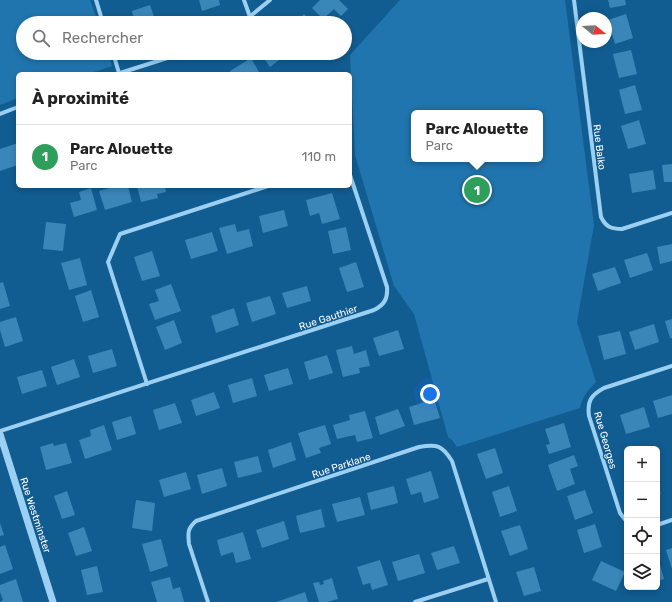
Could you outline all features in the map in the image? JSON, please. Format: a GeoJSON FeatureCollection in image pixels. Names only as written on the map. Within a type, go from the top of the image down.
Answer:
{"type":"FeatureCollection","features":[{"type":"Feature","properties":{"kind":"street"},"geometry":{"type":"LineString","coordinates":[[96,0],[101,16]]}},
{"type":"Feature","properties":{"kind":"street"},"geometry":{"type":"LineString","coordinates":[[244,0],[250,16]]}},
{"type":"Feature","properties":{"kind":"street"},"geometry":{"type":"LineString","coordinates":[[251,16],[270,0]]}},
{"type":"Feature","properties":{"kind":"street","name":"Rue Balko"},"geometry":{"type":"LineString","coordinates":[[574,0],[601,217],[604,224],[615,229],[622,229],[672,213]]}},
{"type":"Feature","properties":{"kind":"street"},"geometry":{"type":"LineString","coordinates":[[115,60],[118,72]]}},
{"type":"Feature","properties":{"kind":"street"},"geometry":{"type":"LineString","coordinates":[[124,72],[161,60]]}},
{"type":"Feature","properties":{"kind":"street"},"geometry":{"type":"LineString","coordinates":[[0,114],[16,108]]}},
{"type":"Feature","properties":{"kind":"street","name":"Rue Gauthier"},"geometry":{"type":"LineString","coordinates":[[0,432],[380,307],[385,301],[387,287],[352,181]]}},
{"type":"Feature","properties":{"kind":"street"},"geometry":{"type":"LineString","coordinates":[[147,384],[108,262],[120,234],[262,188]]}},
{"type":"Feature","properties":{"kind":"street","name":"Rue Georges"},"geometry":{"type":"LineString","coordinates":[[624,518],[620,513],[589,416],[588,407],[590,399],[604,388],[672,366]]}},
{"type":"Feature","properties":{"kind":"street","name":"Rue Westminster"},"geometry":{"type":"LineString","coordinates":[[0,432],[53,602]]}},
{"type":"Feature","properties":{"kind":"street","name":"Rue Parklane"},"geometry":{"type":"LineString","coordinates":[[208,602],[189,544],[188,535],[190,526],[196,521],[428,446],[438,446],[446,451],[452,461],[496,602]]}},
{"type":"Feature","properties":{"kind":"street"},"geometry":{"type":"LineString","coordinates":[[660,523],[672,520]]}},
{"type":"Feature","properties":{"kind":"street"},"geometry":{"type":"LineString","coordinates":[[415,602],[488,578]]}},
{"type":"Feature","properties":{"kind":"shaded area"},"geometry":{"type":"Polygon","coordinates":[[[0,0],[90,0],[96,16],[16,16],[16,60],[110,60],[112,66],[94,72],[16,72],[16,99],[0,105],[0,0]]]}},
{"type":"Feature","properties":{"kind":"shaded area"},"geometry":{"type":"Polygon","coordinates":[[[400,0],[565,0],[594,225],[577,322],[596,382],[582,400],[580,408],[457,447],[448,437],[414,314],[394,286],[355,155],[350,60],[352,60],[352,53],[400,0]]]}},
{"type":"Feature","properties":{"kind":"building"},"geometry":{"type":"Polygon","coordinates":[[[199,0],[219,0],[220,5],[202,11],[199,0]]]}},
{"type":"Feature","properties":{"kind":"building"},"geometry":{"type":"Polygon","coordinates":[[[320,0],[339,0],[348,9],[341,16],[334,9],[326,16],[320,16],[312,8],[320,0]]]}},
{"type":"Feature","properties":{"kind":"building"},"geometry":{"type":"Polygon","coordinates":[[[608,0],[625,0],[626,5],[610,8],[608,0]]]}},
{"type":"Feature","properties":{"kind":"building"},"geometry":{"type":"Polygon","coordinates":[[[150,5],[154,16],[133,16],[132,11],[150,5]]]}},
{"type":"Feature","properties":{"kind":"building"},"geometry":{"type":"Polygon","coordinates":[[[626,14],[633,38],[615,44],[612,34],[612,19],[626,14]]]}},
{"type":"Feature","properties":{"kind":"building"},"geometry":{"type":"Polygon","coordinates":[[[631,50],[637,74],[619,78],[613,54],[631,50]]]}},
{"type":"Feature","properties":{"kind":"building"},"geometry":{"type":"Polygon","coordinates":[[[248,60],[252,60],[259,72],[230,72],[248,60]]]}},
{"type":"Feature","properties":{"kind":"building"},"geometry":{"type":"Polygon","coordinates":[[[265,60],[279,60],[270,67],[265,60]]]}},
{"type":"Feature","properties":{"kind":"building"},"geometry":{"type":"Polygon","coordinates":[[[635,85],[642,110],[625,114],[619,90],[635,85]]]}},
{"type":"Feature","properties":{"kind":"building"},"geometry":{"type":"Polygon","coordinates":[[[639,120],[646,144],[628,149],[621,126],[639,120]]]}},
{"type":"Feature","properties":{"kind":"building"},"geometry":{"type":"Polygon","coordinates":[[[16,144],[16,166],[0,171],[0,149],[16,144]]]}},
{"type":"Feature","properties":{"kind":"building"},"geometry":{"type":"Polygon","coordinates":[[[672,164],[672,182],[664,182],[662,165],[672,164]]]}},
{"type":"Feature","properties":{"kind":"building"},"geometry":{"type":"Polygon","coordinates":[[[653,170],[656,189],[632,193],[629,174],[653,170]]]}},
{"type":"Feature","properties":{"kind":"building"},"geometry":{"type":"Polygon","coordinates":[[[91,188],[97,210],[74,217],[70,203],[81,200],[79,192],[91,188]]]}},
{"type":"Feature","properties":{"kind":"building"},"geometry":{"type":"Polygon","coordinates":[[[110,188],[128,188],[132,202],[105,210],[99,191],[110,188]]]}},
{"type":"Feature","properties":{"kind":"building"},"geometry":{"type":"Polygon","coordinates":[[[138,188],[165,188],[166,192],[157,194],[158,198],[141,202],[138,188]]]}},
{"type":"Feature","properties":{"kind":"building"},"geometry":{"type":"Polygon","coordinates":[[[332,193],[340,219],[322,224],[319,213],[310,216],[306,200],[332,193]]]}},
{"type":"Feature","properties":{"kind":"building"},"geometry":{"type":"Polygon","coordinates":[[[284,210],[288,226],[263,233],[259,216],[284,210]]]}},
{"type":"Feature","properties":{"kind":"building"},"geometry":{"type":"Polygon","coordinates":[[[46,222],[66,224],[63,251],[43,249],[46,222]]]}},
{"type":"Feature","properties":{"kind":"building"},"geometry":{"type":"Polygon","coordinates":[[[235,224],[237,232],[249,229],[253,246],[227,254],[219,228],[235,224]]]}},
{"type":"Feature","properties":{"kind":"building"},"geometry":{"type":"Polygon","coordinates":[[[346,227],[351,250],[333,254],[328,231],[346,227]]]}},
{"type":"Feature","properties":{"kind":"building"},"geometry":{"type":"Polygon","coordinates":[[[212,232],[218,251],[191,259],[185,240],[212,232]]]}},
{"type":"Feature","properties":{"kind":"building"},"geometry":{"type":"Polygon","coordinates":[[[672,244],[672,261],[660,264],[657,247],[672,244]]]}},
{"type":"Feature","properties":{"kind":"building"},"geometry":{"type":"Polygon","coordinates":[[[152,251],[160,276],[142,281],[134,257],[152,251]]]}},
{"type":"Feature","properties":{"kind":"building"},"geometry":{"type":"Polygon","coordinates":[[[647,253],[653,270],[630,278],[624,260],[647,253]]]}},
{"type":"Feature","properties":{"kind":"building"},"geometry":{"type":"Polygon","coordinates":[[[80,258],[87,285],[69,290],[61,263],[80,258]]]}},
{"type":"Feature","properties":{"kind":"building"},"geometry":{"type":"Polygon","coordinates":[[[356,262],[364,287],[347,292],[339,268],[356,262]]]}},
{"type":"Feature","properties":{"kind":"building"},"geometry":{"type":"Polygon","coordinates":[[[615,267],[621,283],[598,291],[592,274],[615,267]]]}},
{"type":"Feature","properties":{"kind":"building"},"geometry":{"type":"Polygon","coordinates":[[[3,282],[10,306],[0,309],[0,283],[3,282]]]}},
{"type":"Feature","properties":{"kind":"building"},"geometry":{"type":"Polygon","coordinates":[[[171,284],[181,311],[155,320],[149,304],[159,301],[155,290],[171,284]]]}},
{"type":"Feature","properties":{"kind":"building"},"geometry":{"type":"Polygon","coordinates":[[[307,286],[311,301],[287,308],[282,293],[307,286]]]}},
{"type":"Feature","properties":{"kind":"building"},"geometry":{"type":"Polygon","coordinates":[[[91,290],[99,317],[83,322],[75,296],[91,290]]]}},
{"type":"Feature","properties":{"kind":"building"},"geometry":{"type":"Polygon","coordinates":[[[270,296],[276,314],[252,322],[246,303],[270,296]]]}},
{"type":"Feature","properties":{"kind":"building"},"geometry":{"type":"Polygon","coordinates":[[[234,308],[239,325],[216,333],[211,316],[234,308]]]}},
{"type":"Feature","properties":{"kind":"building"},"geometry":{"type":"Polygon","coordinates":[[[16,317],[23,341],[5,347],[0,330],[0,322],[16,317]]]}},
{"type":"Feature","properties":{"kind":"building"},"geometry":{"type":"Polygon","coordinates":[[[672,319],[672,338],[670,338],[665,321],[672,319]]]}},
{"type":"Feature","properties":{"kind":"building"},"geometry":{"type":"Polygon","coordinates":[[[174,320],[182,343],[165,350],[156,327],[174,320]]]}},
{"type":"Feature","properties":{"kind":"building"},"geometry":{"type":"Polygon","coordinates":[[[654,324],[659,342],[635,350],[629,332],[654,324]]]}},
{"type":"Feature","properties":{"kind":"building"},"geometry":{"type":"Polygon","coordinates":[[[398,330],[404,349],[379,356],[373,338],[398,330]]]}},
{"type":"Feature","properties":{"kind":"building"},"geometry":{"type":"Polygon","coordinates":[[[620,331],[626,354],[604,360],[598,336],[620,331]]]}},
{"type":"Feature","properties":{"kind":"building"},"geometry":{"type":"Polygon","coordinates":[[[352,346],[354,354],[366,350],[370,366],[359,368],[360,373],[343,377],[336,350],[352,346]]]}},
{"type":"Feature","properties":{"kind":"building"},"geometry":{"type":"Polygon","coordinates":[[[112,349],[117,366],[93,373],[88,356],[112,349]]]}},
{"type":"Feature","properties":{"kind":"building"},"geometry":{"type":"Polygon","coordinates":[[[327,355],[333,373],[309,380],[304,362],[327,355]]]}},
{"type":"Feature","properties":{"kind":"building"},"geometry":{"type":"Polygon","coordinates":[[[74,359],[80,377],[57,385],[51,367],[74,359]]]}},
{"type":"Feature","properties":{"kind":"building"},"geometry":{"type":"Polygon","coordinates":[[[288,368],[293,384],[269,391],[264,375],[288,368]]]}},
{"type":"Feature","properties":{"kind":"building"},"geometry":{"type":"Polygon","coordinates":[[[42,370],[47,386],[22,394],[17,377],[42,370]]]}},
{"type":"Feature","properties":{"kind":"building"},"geometry":{"type":"Polygon","coordinates":[[[252,378],[257,396],[233,403],[228,385],[252,378]]]}},
{"type":"Feature","properties":{"kind":"building"},"geometry":{"type":"Polygon","coordinates":[[[214,392],[220,408],[196,416],[191,400],[214,392]]]}},
{"type":"Feature","properties":{"kind":"building"},"geometry":{"type":"Polygon","coordinates":[[[672,395],[672,414],[658,418],[653,401],[672,395]]]}},
{"type":"Feature","properties":{"kind":"building"},"geometry":{"type":"Polygon","coordinates":[[[434,399],[440,418],[414,425],[409,407],[434,399]]]}},
{"type":"Feature","properties":{"kind":"building"},"geometry":{"type":"Polygon","coordinates":[[[175,403],[182,423],[159,430],[153,410],[175,403]]]}},
{"type":"Feature","properties":{"kind":"building"},"geometry":{"type":"Polygon","coordinates":[[[644,407],[650,427],[626,434],[620,415],[644,407]]]}},
{"type":"Feature","properties":{"kind":"building"},"geometry":{"type":"Polygon","coordinates":[[[398,409],[405,426],[380,435],[375,417],[398,409]]]}},
{"type":"Feature","properties":{"kind":"building"},"geometry":{"type":"Polygon","coordinates":[[[365,411],[373,438],[357,442],[355,435],[337,439],[333,425],[350,420],[349,415],[365,411]]]}},
{"type":"Feature","properties":{"kind":"building"},"geometry":{"type":"Polygon","coordinates":[[[131,416],[136,434],[117,440],[112,422],[131,416]]]}},
{"type":"Feature","properties":{"kind":"building"},"geometry":{"type":"Polygon","coordinates":[[[564,423],[571,447],[549,454],[546,445],[550,444],[545,429],[564,423]]]}},
{"type":"Feature","properties":{"kind":"building"},"geometry":{"type":"Polygon","coordinates":[[[104,425],[112,450],[85,459],[79,440],[91,436],[90,430],[104,425]]]}},
{"type":"Feature","properties":{"kind":"building"},"geometry":{"type":"Polygon","coordinates":[[[325,425],[331,444],[319,448],[321,453],[306,458],[298,433],[325,425]]]}},
{"type":"Feature","properties":{"kind":"building"},"geometry":{"type":"Polygon","coordinates":[[[291,442],[296,460],[273,468],[268,450],[291,442]]]}},
{"type":"Feature","properties":{"kind":"building"},"geometry":{"type":"Polygon","coordinates":[[[53,443],[54,446],[66,443],[72,463],[46,470],[40,447],[53,443]]]}},
{"type":"Feature","properties":{"kind":"building"},"geometry":{"type":"Polygon","coordinates":[[[495,448],[503,473],[486,479],[477,454],[495,448]]]}},
{"type":"Feature","properties":{"kind":"building"},"geometry":{"type":"Polygon","coordinates":[[[574,455],[578,466],[570,469],[575,484],[557,491],[548,465],[574,455]]]}},
{"type":"Feature","properties":{"kind":"building"},"geometry":{"type":"Polygon","coordinates":[[[258,456],[262,472],[238,478],[234,462],[258,456]]]}},
{"type":"Feature","properties":{"kind":"building"},"geometry":{"type":"Polygon","coordinates":[[[222,468],[227,486],[202,494],[197,475],[222,468]]]}},
{"type":"Feature","properties":{"kind":"building"},"geometry":{"type":"Polygon","coordinates":[[[431,471],[439,498],[424,503],[421,492],[411,495],[406,479],[431,471]]]}},
{"type":"Feature","properties":{"kind":"building"},"geometry":{"type":"Polygon","coordinates":[[[186,472],[191,489],[164,497],[159,480],[186,472]]]}},
{"type":"Feature","properties":{"kind":"building"},"geometry":{"type":"Polygon","coordinates":[[[394,486],[398,503],[371,510],[367,493],[394,486]]]}},
{"type":"Feature","properties":{"kind":"building"},"geometry":{"type":"Polygon","coordinates":[[[509,486],[517,511],[500,517],[492,492],[509,486]]]}},
{"type":"Feature","properties":{"kind":"building"},"geometry":{"type":"Polygon","coordinates":[[[585,490],[593,513],[575,520],[567,496],[585,490]]]}},
{"type":"Feature","properties":{"kind":"building"},"geometry":{"type":"Polygon","coordinates":[[[67,491],[75,515],[62,519],[54,496],[67,491]]]}},
{"type":"Feature","properties":{"kind":"building"},"geometry":{"type":"Polygon","coordinates":[[[360,497],[365,515],[337,522],[332,504],[360,497]]]}},
{"type":"Feature","properties":{"kind":"building"},"geometry":{"type":"Polygon","coordinates":[[[136,500],[155,503],[152,531],[132,528],[136,500]]]}},
{"type":"Feature","properties":{"kind":"building"},"geometry":{"type":"Polygon","coordinates":[[[321,509],[325,527],[300,533],[296,516],[321,509]]]}},
{"type":"Feature","properties":{"kind":"building"},"geometry":{"type":"Polygon","coordinates":[[[284,521],[289,539],[262,548],[256,530],[284,521]]]}},
{"type":"Feature","properties":{"kind":"building"},"geometry":{"type":"Polygon","coordinates":[[[0,523],[4,535],[0,536],[0,523]]]}},
{"type":"Feature","properties":{"kind":"building"},"geometry":{"type":"Polygon","coordinates":[[[595,524],[602,547],[584,553],[577,530],[595,524]]]}},
{"type":"Feature","properties":{"kind":"building"},"geometry":{"type":"Polygon","coordinates":[[[520,525],[528,549],[510,556],[501,531],[520,525]]]}},
{"type":"Feature","properties":{"kind":"building"},"geometry":{"type":"Polygon","coordinates":[[[84,527],[92,551],[76,556],[68,533],[84,527]]]}},
{"type":"Feature","properties":{"kind":"building"},"geometry":{"type":"Polygon","coordinates":[[[243,532],[251,559],[236,563],[233,552],[221,556],[217,540],[243,532]]]}},
{"type":"Feature","properties":{"kind":"building"},"geometry":{"type":"Polygon","coordinates":[[[161,539],[168,566],[150,572],[142,544],[161,539]]]}},
{"type":"Feature","properties":{"kind":"building"},"geometry":{"type":"Polygon","coordinates":[[[5,545],[13,569],[0,574],[0,547],[5,545]]]}},
{"type":"Feature","properties":{"kind":"building"},"geometry":{"type":"Polygon","coordinates":[[[454,546],[460,563],[437,570],[431,553],[454,546]]]}},
{"type":"Feature","properties":{"kind":"building"},"geometry":{"type":"Polygon","coordinates":[[[672,548],[672,569],[666,550],[672,548]]]}},
{"type":"Feature","properties":{"kind":"building"},"geometry":{"type":"Polygon","coordinates":[[[419,554],[425,573],[398,581],[392,562],[419,554]]]}},
{"type":"Feature","properties":{"kind":"building"},"geometry":{"type":"Polygon","coordinates":[[[380,560],[388,585],[372,590],[370,583],[363,585],[357,567],[380,560]]]}},
{"type":"Feature","properties":{"kind":"building"},"geometry":{"type":"Polygon","coordinates":[[[601,561],[624,572],[616,591],[592,580],[601,561]]]}},
{"type":"Feature","properties":{"kind":"building"},"geometry":{"type":"Polygon","coordinates":[[[660,565],[664,579],[660,580],[660,565]]]}},
{"type":"Feature","properties":{"kind":"building"},"geometry":{"type":"Polygon","coordinates":[[[97,566],[103,592],[87,595],[81,570],[97,566]]]}},
{"type":"Feature","properties":{"kind":"building"},"geometry":{"type":"Polygon","coordinates":[[[534,567],[541,591],[524,596],[516,572],[534,567]]]}},
{"type":"Feature","properties":{"kind":"building"},"geometry":{"type":"Polygon","coordinates":[[[170,577],[173,589],[180,587],[184,602],[157,602],[151,582],[170,577]]]}},
{"type":"Feature","properties":{"kind":"building"},"geometry":{"type":"Polygon","coordinates":[[[332,578],[338,599],[327,602],[319,602],[313,583],[319,582],[320,585],[324,584],[323,581],[332,578]]]}},
{"type":"Feature","properties":{"kind":"building"},"geometry":{"type":"Polygon","coordinates":[[[16,579],[23,602],[0,602],[3,600],[0,592],[0,585],[16,579]]]}},
{"type":"Feature","properties":{"kind":"building"},"geometry":{"type":"Polygon","coordinates":[[[305,592],[308,602],[276,602],[305,592]]]}},
{"type":"Feature","properties":{"kind":"place","name":"Parc Alouette"},"geometry":{"type":"Point","coordinates":[477,190]}}]}
